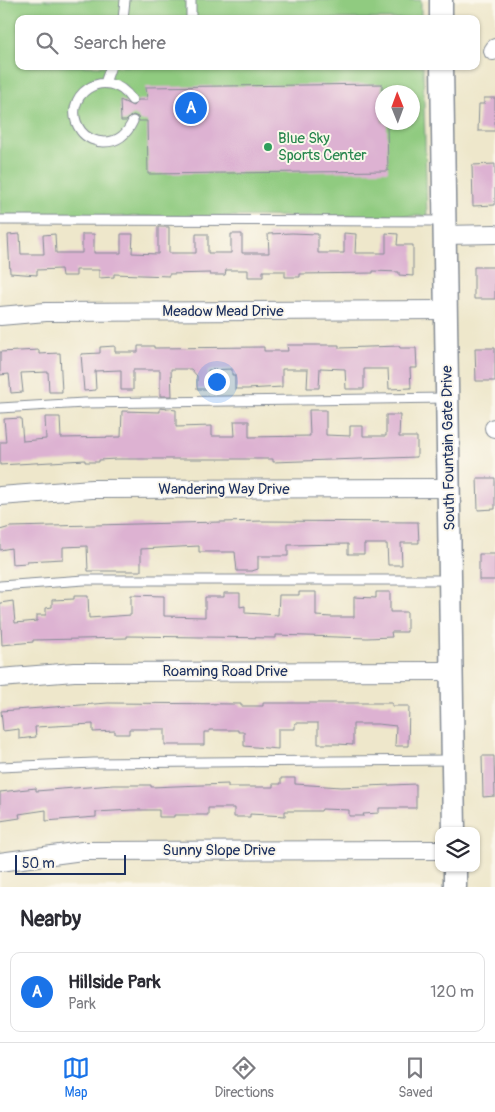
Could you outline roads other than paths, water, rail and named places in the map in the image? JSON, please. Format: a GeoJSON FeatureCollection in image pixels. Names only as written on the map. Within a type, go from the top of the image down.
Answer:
{"type":"FeatureCollection","features":[{"type":"Feature","properties":{"kind":"street"},"geometry":{"type":"LineString","coordinates":[[441,0],[442,15]]}},
{"type":"Feature","properties":{"kind":"street","name":"South Fountain Gate Drive"},"geometry":{"type":"LineString","coordinates":[[442,70],[454,827]]}},
{"type":"Feature","properties":{"kind":"street"},"geometry":{"type":"LineString","coordinates":[[444,228],[495,234]]}},
{"type":"Feature","properties":{"kind":"street","name":"Meadow Mead Drive"},"geometry":{"type":"LineString","coordinates":[[0,316],[46,312],[446,310]]}},
{"type":"Feature","properties":{"kind":"street","name":"Wandering Way Drive"},"geometry":{"type":"LineString","coordinates":[[0,496],[92,489],[449,488]]}},
{"type":"Feature","properties":{"kind":"street","name":"Roaming Road Drive"},"geometry":{"type":"LineString","coordinates":[[0,678],[74,672],[451,671]]}},
{"type":"Feature","properties":{"kind":"street","name":"Sunny Slope Drive"},"geometry":{"type":"LineString","coordinates":[[0,862],[82,850],[435,850]]}},
{"type":"Feature","properties":{"kind":"street"},"geometry":{"type":"LineString","coordinates":[[455,872],[455,887]]}},
{"type":"Feature","properties":{"kind":"lane"},"geometry":{"type":"LineString","coordinates":[[123,15],[125,0]]}},
{"type":"Feature","properties":{"kind":"lane"},"geometry":{"type":"LineString","coordinates":[[191,0],[191,15]]}},
{"type":"Feature","properties":{"kind":"lane"},"geometry":{"type":"LineString","coordinates":[[105,83],[110,70]]}},
{"type":"Feature","properties":{"kind":"lane"},"geometry":{"type":"LineString","coordinates":[[132,100],[121,88],[105,83],[86,89],[80,96],[75,116],[84,134],[102,142],[112,142],[122,138],[133,121]]}},
{"type":"Feature","properties":{"kind":"lane"},"geometry":{"type":"LineString","coordinates":[[0,220],[444,228]]}},
{"type":"Feature","properties":{"kind":"lane"},"geometry":{"type":"LineString","coordinates":[[0,408],[84,403],[448,398]]}},
{"type":"Feature","properties":{"kind":"lane"},"geometry":{"type":"LineString","coordinates":[[0,586],[84,580],[450,580]]}},
{"type":"Feature","properties":{"kind":"lane"},"geometry":{"type":"LineString","coordinates":[[0,766],[74,763],[452,760]]}},
{"type":"Feature","properties":{"kind":"place","name":"Hillside Park"},"geometry":{"type":"Point","coordinates":[191,108]}},
{"type":"Feature","properties":{"kind":"place","name":"Blue Sky Sports Center"},"geometry":{"type":"Point","coordinates":[268,147]}}]}
